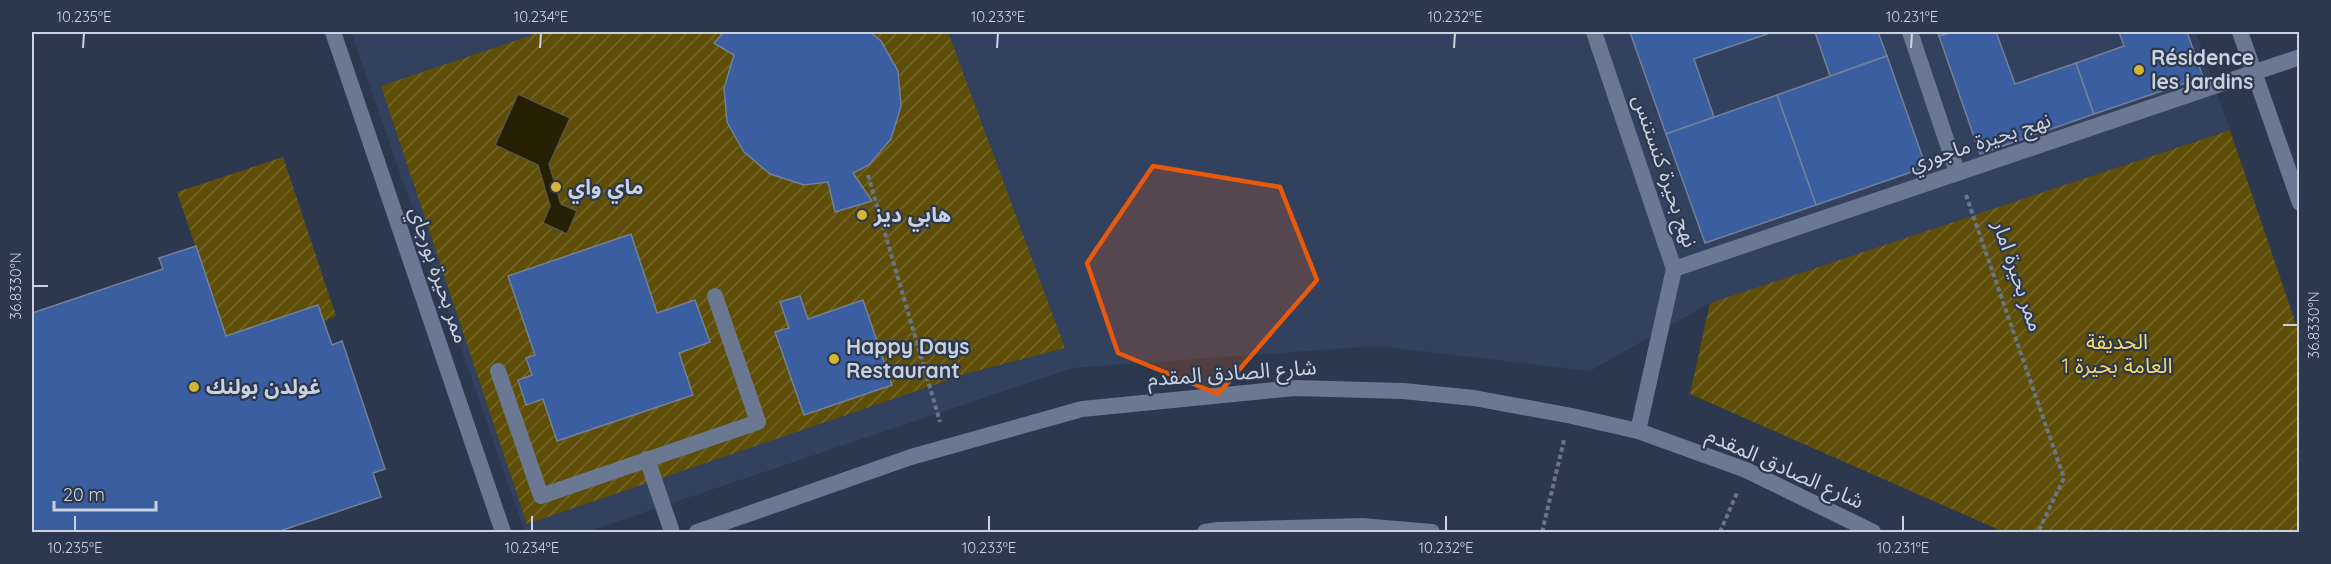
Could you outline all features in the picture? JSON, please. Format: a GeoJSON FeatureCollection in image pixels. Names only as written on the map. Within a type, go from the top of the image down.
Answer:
{"type":"FeatureCollection","features":[{"type":"Feature","properties":{"kind":"street","name":"ممر بحيرة بورجاي"},"geometry":{"type":"LineString","coordinates":[[333,32],[503,532]]}},
{"type":"Feature","properties":{"kind":"street","name":"نهج بحيرة كنستنس"},"geometry":{"type":"LineString","coordinates":[[1594,32],[1674,269],[1638,431]]}},
{"type":"Feature","properties":{"kind":"street"},"geometry":{"type":"LineString","coordinates":[[1910,32],[1957,172]]}},
{"type":"Feature","properties":{"kind":"street"},"geometry":{"type":"LineString","coordinates":[[2240,32],[2300,203]]}},
{"type":"Feature","properties":{"kind":"street","name":"نهج بحيرة ماجوري"},"geometry":{"type":"LineString","coordinates":[[1674,269],[2300,57]]}},
{"type":"Feature","properties":{"kind":"street"},"geometry":{"type":"LineString","coordinates":[[498,371],[541,495],[758,422],[715,296]]}},
{"type":"Feature","properties":{"kind":"street","name":"شارع الصادق المقدم"},"geometry":{"type":"LineString","coordinates":[[697,532],[911,457],[1082,410],[1295,388],[1415,392],[1474,398],[1638,431],[1746,471],[1873,532]]}},
{"type":"Feature","properties":{"kind":"street"},"geometry":{"type":"LineString","coordinates":[[647,459],[672,532]]}},
{"type":"Feature","properties":{"kind":"street"},"geometry":{"type":"LineString","coordinates":[[1205,532],[1362,526],[1432,532]]}},
{"type":"Feature","properties":{"kind":"path","name":"ممر بحيرة امار"},"geometry":{"type":"LineString","coordinates":[[1957,172],[2064,478],[2038,532]]}},
{"type":"Feature","properties":{"kind":"path"},"geometry":{"type":"LineString","coordinates":[[868,176],[948,447]]}},
{"type":"Feature","properties":{"kind":"path"},"geometry":{"type":"LineString","coordinates":[[1542,532],[1572,416]]}},
{"type":"Feature","properties":{"kind":"path"},"geometry":{"type":"LineString","coordinates":[[1720,532],[1746,471]]}},
{"type":"Feature","properties":{"kind":"highlighted area"},"geometry":{"type":"Polygon","coordinates":[[[1153,166],[1280,187],[1317,280],[1218,394],[1118,353],[1087,263],[1153,166]]]}},
{"type":"Feature","properties":{"kind":"shaded area"},"geometry":{"type":"Polygon","coordinates":[[[351,32],[2196,32],[2230,130],[1710,303],[1590,371],[1377,346],[1073,368],[586,532],[525,532],[351,32]]]}},
{"type":"Feature","properties":{"kind":"shaded area"},"geometry":{"type":"Polygon","coordinates":[[[518,94],[570,118],[549,164],[561,204],[577,211],[567,234],[543,223],[550,206],[538,165],[495,145],[518,94]]]}},
{"type":"Feature","properties":{"kind":"green space"},"geometry":{"type":"Polygon","coordinates":[[[541,32],[948,32],[1065,348],[969,373],[527,524],[381,86],[541,32]]]}},
{"type":"Feature","properties":{"kind":"green space","name":"الحديقة العامة بحيرة 1"},"geometry":{"type":"Polygon","coordinates":[[[2230,130],[2299,333],[2299,532],[2004,532],[1690,394],[1710,303],[2230,130]]]}},
{"type":"Feature","properties":{"kind":"green space"},"geometry":{"type":"Polygon","coordinates":[[[283,157],[336,316],[324,321],[318,305],[226,336],[177,192],[283,157]]]}},
{"type":"Feature","properties":{"kind":"building"},"geometry":{"type":"Polygon","coordinates":[[[724,32],[870,32],[881,41],[898,71],[901,106],[891,139],[869,165],[853,173],[872,201],[835,212],[828,182],[804,185],[770,174],[744,152],[727,122],[724,88],[734,55],[714,43],[724,32]]]}},
{"type":"Feature","properties":{"kind":"building"},"geometry":{"type":"Polygon","coordinates":[[[1630,32],[1773,32],[1694,59],[1714,117],[1666,134],[1630,32]]]}},
{"type":"Feature","properties":{"kind":"building"},"geometry":{"type":"Polygon","coordinates":[[[1815,32],[1878,32],[1887,56],[1830,76],[1815,32]]]}},
{"type":"Feature","properties":{"kind":"building"},"geometry":{"type":"Polygon","coordinates":[[[1937,32],[1953,32],[1939,36],[1937,32]]]}},
{"type":"Feature","properties":{"kind":"building"},"geometry":{"type":"Polygon","coordinates":[[[1953,32],[1996,32],[2015,84],[2076,63],[2094,114],[1980,154],[1939,36],[1953,32]]]}},
{"type":"Feature","properties":{"kind":"building","name":"Résidence les jardins"},"geometry":{"type":"Polygon","coordinates":[[[2119,32],[2187,32],[2203,77],[2094,114],[2076,63],[2124,46],[2119,32]]]}},
{"type":"Feature","properties":{"kind":"building"},"geometry":{"type":"Polygon","coordinates":[[[1887,56],[1926,167],[1816,205],[1777,95],[1887,56]]]}},
{"type":"Feature","properties":{"kind":"building"},"geometry":{"type":"Polygon","coordinates":[[[1777,95],[1816,205],[1705,243],[1666,134],[1777,95]]]}},
{"type":"Feature","properties":{"kind":"building"},"geometry":{"type":"Polygon","coordinates":[[[631,234],[657,313],[695,300],[710,342],[679,353],[693,395],[557,441],[543,399],[526,405],[518,380],[532,375],[526,358],[535,355],[508,276],[631,234]]]}},
{"type":"Feature","properties":{"kind":"building","name":"غولدن بولنك"},"geometry":{"type":"Polygon","coordinates":[[[196,246],[226,336],[318,305],[332,345],[342,341],[385,469],[373,473],[381,497],[277,532],[32,532],[32,313],[163,269],[159,258],[196,246]]]}},
{"type":"Feature","properties":{"kind":"building","name":"Happy Days Restaurant"},"geometry":{"type":"Polygon","coordinates":[[[800,296],[808,319],[863,300],[892,385],[804,415],[775,332],[789,328],[780,302],[800,296]]]}},
{"type":"Feature","properties":{"kind":"place","name":"Résidence les jardins"},"geometry":{"type":"Point","coordinates":[2139,70]}},
{"type":"Feature","properties":{"kind":"place","name":"ماي واي"},"geometry":{"type":"Point","coordinates":[556,187]}},
{"type":"Feature","properties":{"kind":"place","name":"هابي ديز"},"geometry":{"type":"Point","coordinates":[862,215]}},
{"type":"Feature","properties":{"kind":"place","name":"Happy Days Restaurant"},"geometry":{"type":"Point","coordinates":[834,359]}},
{"type":"Feature","properties":{"kind":"place","name":"غولدن بولنك"},"geometry":{"type":"Point","coordinates":[194,387]}}]}
